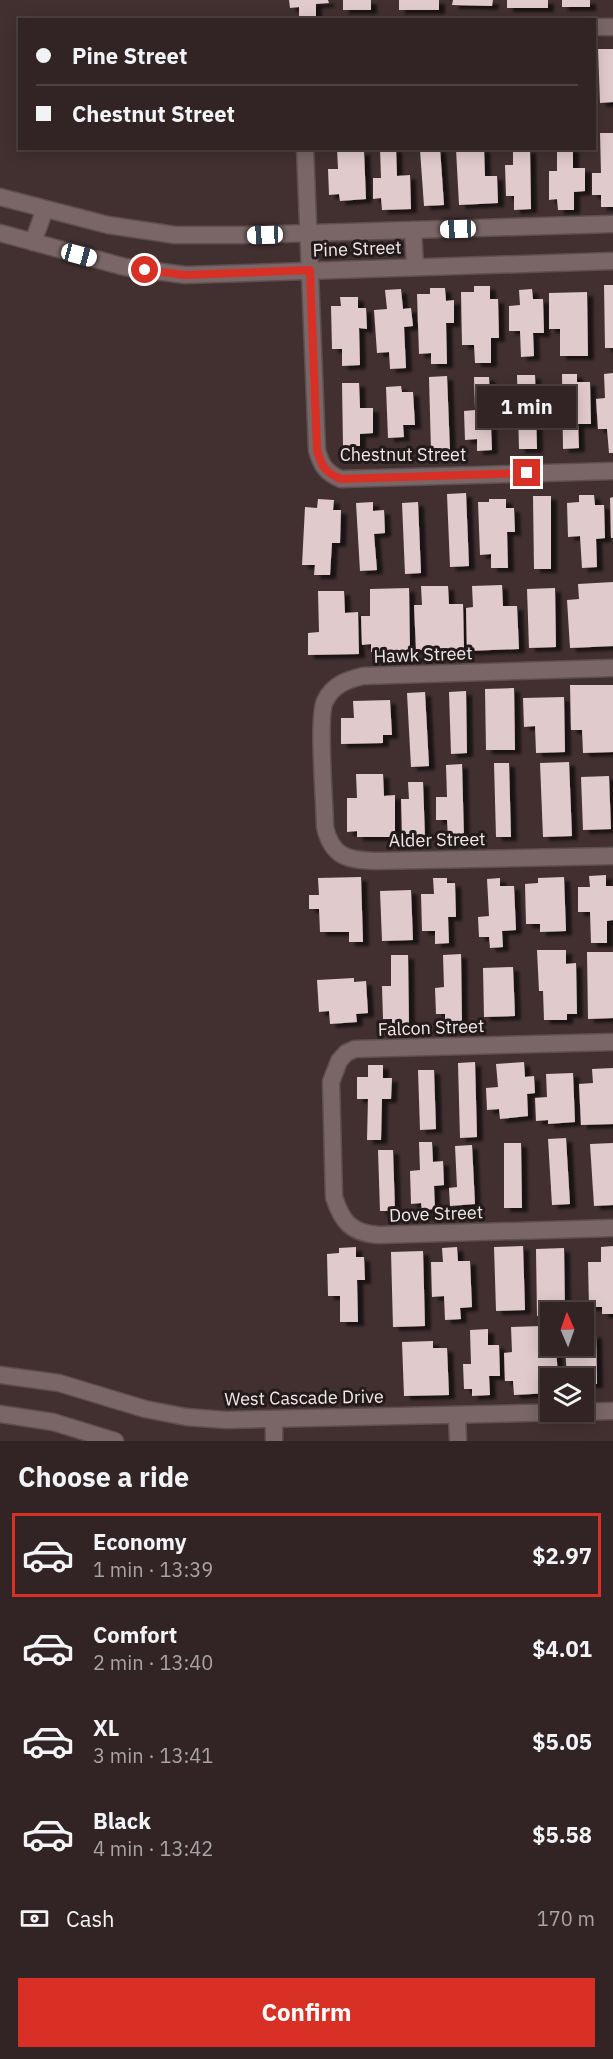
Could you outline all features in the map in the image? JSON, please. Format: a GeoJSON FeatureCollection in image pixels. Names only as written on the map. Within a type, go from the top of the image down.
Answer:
{"type":"FeatureCollection","features":[{"type":"Feature","properties":{"kind":"street"},"geometry":{"type":"LineString","coordinates":[[596,27],[613,27]]}},
{"type":"Feature","properties":{"kind":"street"},"geometry":{"type":"LineString","coordinates":[[305,150],[310,270]]}},
{"type":"Feature","properties":{"kind":"street","name":"Pine Street"},"geometry":{"type":"LineString","coordinates":[[0,197],[108,225],[175,236],[613,224]]}},
{"type":"Feature","properties":{"kind":"street"},"geometry":{"type":"LineString","coordinates":[[33,242],[45,209]]}},
{"type":"Feature","properties":{"kind":"street"},"geometry":{"type":"LineString","coordinates":[[413,230],[416,266]]}},
{"type":"Feature","properties":{"kind":"street","name":"Pine Street"},"geometry":{"type":"LineString","coordinates":[[0,233],[125,267],[185,275],[613,261]]}},
{"type":"Feature","properties":{"kind":"street","name":"Chestnut Street"},"geometry":{"type":"LineString","coordinates":[[310,270],[317,450],[320,463],[330,475],[341,479],[613,471]]}},
{"type":"Feature","properties":{"kind":"street","name":"Hawk Street"},"geometry":{"type":"LineString","coordinates":[[324,782],[323,708],[334,688],[346,680],[363,676],[613,668]]}},
{"type":"Feature","properties":{"kind":"street","name":"Alder Street"},"geometry":{"type":"LineString","coordinates":[[324,782],[327,838],[335,851],[356,860],[613,856]]}},
{"type":"Feature","properties":{"kind":"street","name":"Falcon Street"},"geometry":{"type":"LineString","coordinates":[[332,1144],[330,1082],[332,1074],[345,1053],[355,1050],[613,1042]]}},
{"type":"Feature","properties":{"kind":"street","name":"Dove Street"},"geometry":{"type":"LineString","coordinates":[[332,1144],[334,1197],[339,1212],[345,1222],[365,1234],[613,1228]]}},
{"type":"Feature","properties":{"kind":"street","name":"West Cascade Drive"},"geometry":{"type":"LineString","coordinates":[[0,1375],[59,1383],[146,1409],[186,1417],[226,1420],[613,1411]]}},
{"type":"Feature","properties":{"kind":"street"},"geometry":{"type":"LineString","coordinates":[[0,1414],[53,1422],[115,1441]]}},
{"type":"Feature","properties":{"kind":"street"},"geometry":{"type":"LineString","coordinates":[[457,1415],[458,1441]]}},
{"type":"Feature","properties":{"kind":"street"},"geometry":{"type":"LineString","coordinates":[[274,1419],[274,1441]]}},
{"type":"Feature","properties":{"kind":"building"},"geometry":{"type":"Polygon","coordinates":[[[289,0],[328,0],[329,3],[316,4],[316,16],[299,16],[299,7],[290,8],[289,0]]]}},
{"type":"Feature","properties":{"kind":"building"},"geometry":{"type":"Polygon","coordinates":[[[343,0],[371,0],[371,10],[343,10],[343,0]]]}},
{"type":"Feature","properties":{"kind":"building"},"geometry":{"type":"Polygon","coordinates":[[[399,0],[439,0],[439,10],[399,10],[399,0]]]}},
{"type":"Feature","properties":{"kind":"building"},"geometry":{"type":"Polygon","coordinates":[[[453,0],[493,0],[492,6],[452,5],[453,0]]]}},
{"type":"Feature","properties":{"kind":"building"},"geometry":{"type":"Polygon","coordinates":[[[507,0],[548,0],[548,8],[507,8],[507,0]]]}},
{"type":"Feature","properties":{"kind":"building"},"geometry":{"type":"Polygon","coordinates":[[[562,0],[590,0],[590,7],[562,7],[562,0]]]}},
{"type":"Feature","properties":{"kind":"building"},"geometry":{"type":"Polygon","coordinates":[[[598,49],[613,49],[613,102],[600,103],[598,49]]]}},
{"type":"Feature","properties":{"kind":"building"},"geometry":{"type":"Polygon","coordinates":[[[600,133],[613,133],[613,207],[601,207],[601,195],[592,195],[592,173],[601,173],[600,133]]]}},
{"type":"Feature","properties":{"kind":"building"},"geometry":{"type":"Polygon","coordinates":[[[337,150],[364,151],[366,199],[340,201],[339,194],[329,195],[328,169],[338,169],[337,150]]]}},
{"type":"Feature","properties":{"kind":"building"},"geometry":{"type":"Polygon","coordinates":[[[380,150],[396,150],[397,176],[410,175],[411,209],[382,210],[381,198],[373,199],[373,178],[381,178],[380,150]]]}},
{"type":"Feature","properties":{"kind":"building"},"geometry":{"type":"Polygon","coordinates":[[[420,150],[440,150],[444,205],[424,206],[420,150]]]}},
{"type":"Feature","properties":{"kind":"building"},"geometry":{"type":"Polygon","coordinates":[[[456,150],[484,150],[485,176],[497,176],[498,203],[459,205],[456,150]]]}},
{"type":"Feature","properties":{"kind":"building"},"geometry":{"type":"Polygon","coordinates":[[[513,150],[530,150],[531,209],[514,210],[514,196],[506,196],[505,165],[513,165],[513,150]]]}},
{"type":"Feature","properties":{"kind":"building"},"geometry":{"type":"Polygon","coordinates":[[[557,150],[573,150],[573,168],[585,168],[585,191],[574,192],[574,210],[558,210],[557,199],[549,200],[549,171],[557,171],[557,150]]]}},
{"type":"Feature","properties":{"kind":"building"},"geometry":{"type":"Polygon","coordinates":[[[604,285],[613,285],[613,348],[605,348],[604,285]]]}},
{"type":"Feature","properties":{"kind":"building"},"geometry":{"type":"Polygon","coordinates":[[[474,286],[490,286],[490,299],[498,299],[499,338],[491,338],[491,363],[475,363],[474,345],[462,345],[461,292],[474,292],[474,286]]]}},
{"type":"Feature","properties":{"kind":"building"},"geometry":{"type":"Polygon","coordinates":[[[430,288],[445,288],[446,301],[454,300],[454,323],[446,323],[447,364],[431,364],[431,353],[419,354],[417,294],[430,294],[430,288]]]}},
{"type":"Feature","properties":{"kind":"building"},"geometry":{"type":"Polygon","coordinates":[[[401,289],[403,309],[411,308],[413,326],[404,327],[406,368],[390,369],[389,352],[377,353],[374,310],[387,309],[385,290],[401,289]]]}},
{"type":"Feature","properties":{"kind":"building"},"geometry":{"type":"Polygon","coordinates":[[[532,289],[533,299],[543,299],[544,333],[533,333],[534,356],[521,357],[520,331],[509,331],[509,306],[520,305],[519,290],[532,289]]]}},
{"type":"Feature","properties":{"kind":"building"},"geometry":{"type":"Polygon","coordinates":[[[587,292],[588,356],[560,356],[560,329],[549,329],[549,293],[587,292]]]}},
{"type":"Feature","properties":{"kind":"building"},"geometry":{"type":"Polygon","coordinates":[[[340,297],[358,297],[358,308],[366,308],[367,329],[359,328],[360,365],[342,366],[342,349],[332,349],[331,306],[341,306],[340,297]]]}},
{"type":"Feature","properties":{"kind":"building"},"geometry":{"type":"Polygon","coordinates":[[[613,373],[613,453],[609,453],[607,429],[598,429],[596,399],[605,398],[604,374],[613,373]]]}},
{"type":"Feature","properties":{"kind":"building"},"geometry":{"type":"Polygon","coordinates":[[[562,374],[577,374],[577,382],[590,382],[591,424],[578,424],[579,448],[563,449],[562,374]]]}},
{"type":"Feature","properties":{"kind":"building"},"geometry":{"type":"Polygon","coordinates":[[[517,375],[535,375],[537,449],[519,449],[517,375]]]}},
{"type":"Feature","properties":{"kind":"building"},"geometry":{"type":"Polygon","coordinates":[[[447,376],[450,451],[431,451],[429,377],[447,376]]]}},
{"type":"Feature","properties":{"kind":"building"},"geometry":{"type":"Polygon","coordinates":[[[474,377],[489,377],[492,450],[477,451],[477,439],[465,440],[464,411],[475,410],[474,377]]]}},
{"type":"Feature","properties":{"kind":"building"},"geometry":{"type":"Polygon","coordinates":[[[342,383],[359,383],[360,408],[373,408],[373,433],[360,434],[360,446],[343,446],[342,383]]]}},
{"type":"Feature","properties":{"kind":"building"},"geometry":{"type":"Polygon","coordinates":[[[401,386],[402,392],[413,392],[415,425],[403,425],[404,437],[388,438],[386,387],[401,386]]]}},
{"type":"Feature","properties":{"kind":"building"},"geometry":{"type":"Polygon","coordinates":[[[466,493],[469,566],[450,567],[447,494],[466,493]]]}},
{"type":"Feature","properties":{"kind":"building"},"geometry":{"type":"Polygon","coordinates":[[[579,495],[594,495],[595,505],[604,505],[605,538],[596,539],[597,567],[582,568],[580,536],[568,537],[567,503],[579,502],[579,495]]]}},
{"type":"Feature","properties":{"kind":"building"},"geometry":{"type":"Polygon","coordinates":[[[533,496],[551,496],[551,569],[534,569],[533,496]]]}},
{"type":"Feature","properties":{"kind":"building"},"geometry":{"type":"Polygon","coordinates":[[[613,497],[613,538],[611,538],[610,498],[613,497]]]}},
{"type":"Feature","properties":{"kind":"building"},"geometry":{"type":"Polygon","coordinates":[[[318,499],[334,500],[333,510],[341,510],[340,543],[332,543],[330,575],[314,575],[315,565],[302,565],[305,507],[317,508],[318,499]]]}},
{"type":"Feature","properties":{"kind":"building"},"geometry":{"type":"Polygon","coordinates":[[[489,499],[506,499],[506,508],[514,508],[515,532],[507,532],[508,568],[491,568],[491,554],[480,555],[478,502],[489,502],[489,499]]]}},
{"type":"Feature","properties":{"kind":"building"},"geometry":{"type":"Polygon","coordinates":[[[373,502],[373,511],[384,510],[385,533],[374,534],[377,570],[360,571],[356,503],[373,502]]]}},
{"type":"Feature","properties":{"kind":"building"},"geometry":{"type":"Polygon","coordinates":[[[418,502],[421,573],[405,574],[402,503],[418,502]]]}},
{"type":"Feature","properties":{"kind":"building"},"geometry":{"type":"Polygon","coordinates":[[[613,582],[613,646],[570,648],[567,600],[579,599],[578,584],[613,582]]]}},
{"type":"Feature","properties":{"kind":"building"},"geometry":{"type":"Polygon","coordinates":[[[502,585],[503,606],[517,606],[519,649],[467,651],[466,608],[473,607],[472,586],[502,585]]]}},
{"type":"Feature","properties":{"kind":"building"},"geometry":{"type":"Polygon","coordinates":[[[421,586],[448,586],[449,604],[463,604],[464,649],[416,650],[414,605],[422,605],[421,586]]]}},
{"type":"Feature","properties":{"kind":"building"},"geometry":{"type":"Polygon","coordinates":[[[409,588],[410,651],[371,652],[371,644],[362,645],[361,616],[370,616],[370,589],[409,588]]]}},
{"type":"Feature","properties":{"kind":"building"},"geometry":{"type":"Polygon","coordinates":[[[555,588],[556,647],[529,648],[527,589],[555,588]]]}},
{"type":"Feature","properties":{"kind":"building"},"geometry":{"type":"Polygon","coordinates":[[[318,591],[344,591],[345,613],[358,612],[359,654],[308,655],[308,633],[319,632],[318,591]]]}},
{"type":"Feature","properties":{"kind":"building"},"geometry":{"type":"Polygon","coordinates":[[[570,685],[613,685],[613,752],[583,753],[582,730],[571,730],[570,685]]]}},
{"type":"Feature","properties":{"kind":"building"},"geometry":{"type":"Polygon","coordinates":[[[514,688],[515,750],[486,750],[485,689],[514,688]]]}},
{"type":"Feature","properties":{"kind":"building"},"geometry":{"type":"Polygon","coordinates":[[[466,691],[467,753],[451,754],[449,692],[466,691]]]}},
{"type":"Feature","properties":{"kind":"building"},"geometry":{"type":"Polygon","coordinates":[[[425,692],[429,766],[411,767],[407,693],[425,692]]]}},
{"type":"Feature","properties":{"kind":"building"},"geometry":{"type":"Polygon","coordinates":[[[564,697],[565,752],[536,753],[535,726],[524,727],[523,698],[564,697]]]}},
{"type":"Feature","properties":{"kind":"building"},"geometry":{"type":"Polygon","coordinates":[[[390,700],[392,735],[383,735],[383,743],[341,744],[341,718],[354,718],[353,701],[390,700]]]}},
{"type":"Feature","properties":{"kind":"building"},"geometry":{"type":"Polygon","coordinates":[[[569,762],[572,836],[543,837],[540,763],[569,762]]]}},
{"type":"Feature","properties":{"kind":"building"},"geometry":{"type":"Polygon","coordinates":[[[494,763],[509,763],[511,837],[496,837],[494,763]]]}},
{"type":"Feature","properties":{"kind":"building"},"geometry":{"type":"Polygon","coordinates":[[[462,764],[464,838],[448,838],[447,820],[436,820],[436,797],[447,797],[446,765],[462,764]]]}},
{"type":"Feature","properties":{"kind":"building"},"geometry":{"type":"Polygon","coordinates":[[[356,774],[383,774],[384,796],[395,795],[395,837],[357,837],[357,831],[347,832],[347,798],[357,798],[356,774]]]}},
{"type":"Feature","properties":{"kind":"building"},"geometry":{"type":"Polygon","coordinates":[[[609,776],[611,829],[583,830],[581,777],[609,776]]]}},
{"type":"Feature","properties":{"kind":"building"},"geometry":{"type":"Polygon","coordinates":[[[408,782],[423,782],[425,837],[410,837],[410,834],[402,834],[401,799],[409,799],[408,782]]]}},
{"type":"Feature","properties":{"kind":"building"},"geometry":{"type":"Polygon","coordinates":[[[606,875],[606,886],[613,886],[613,920],[607,921],[607,943],[591,943],[590,912],[578,912],[578,887],[590,887],[589,876],[606,875]]]}},
{"type":"Feature","properties":{"kind":"building"},"geometry":{"type":"Polygon","coordinates":[[[361,877],[363,942],[349,942],[349,932],[320,932],[319,909],[309,909],[309,895],[319,895],[318,878],[361,877]]]}},
{"type":"Feature","properties":{"kind":"building"},"geometry":{"type":"Polygon","coordinates":[[[564,877],[566,931],[540,932],[540,924],[526,924],[525,884],[538,883],[538,878],[564,877]]]}},
{"type":"Feature","properties":{"kind":"building"},"geometry":{"type":"Polygon","coordinates":[[[433,878],[447,878],[447,883],[455,883],[456,917],[448,917],[449,943],[435,944],[435,931],[422,931],[421,894],[434,894],[433,878]]]}},
{"type":"Feature","properties":{"kind":"building"},"geometry":{"type":"Polygon","coordinates":[[[500,878],[500,886],[514,886],[516,930],[502,931],[503,947],[490,948],[489,937],[479,937],[478,917],[489,916],[487,879],[500,878]]]}},
{"type":"Feature","properties":{"kind":"building"},"geometry":{"type":"Polygon","coordinates":[[[411,890],[413,940],[382,941],[380,891],[411,890]]]}},
{"type":"Feature","properties":{"kind":"building"},"geometry":{"type":"Polygon","coordinates":[[[537,950],[566,950],[566,964],[576,963],[577,1014],[567,1014],[567,1020],[544,1020],[543,991],[539,991],[537,950]]]}},
{"type":"Feature","properties":{"kind":"building"},"geometry":{"type":"Polygon","coordinates":[[[587,952],[613,952],[613,1018],[588,1019],[587,952]]]}},
{"type":"Feature","properties":{"kind":"building"},"geometry":{"type":"Polygon","coordinates":[[[461,954],[462,1023],[445,1023],[445,1014],[436,1014],[435,988],[444,987],[443,955],[461,954]]]}},
{"type":"Feature","properties":{"kind":"building"},"geometry":{"type":"Polygon","coordinates":[[[391,955],[408,955],[409,1025],[392,1026],[392,1019],[383,1019],[382,986],[391,986],[391,955]]]}},
{"type":"Feature","properties":{"kind":"building"},"geometry":{"type":"Polygon","coordinates":[[[513,967],[515,1016],[484,1017],[483,968],[513,967]]]}},
{"type":"Feature","properties":{"kind":"building"},"geometry":{"type":"Polygon","coordinates":[[[354,978],[354,982],[366,981],[368,1013],[356,1014],[357,1022],[330,1024],[329,1011],[319,1012],[317,980],[354,978]]]}},
{"type":"Feature","properties":{"kind":"building"},"geometry":{"type":"Polygon","coordinates":[[[475,1062],[477,1137],[460,1138],[458,1063],[475,1062]]]}},
{"type":"Feature","properties":{"kind":"building"},"geometry":{"type":"Polygon","coordinates":[[[524,1062],[525,1077],[534,1076],[535,1093],[527,1094],[528,1116],[500,1119],[499,1109],[487,1110],[486,1088],[498,1087],[496,1064],[524,1062]]]}},
{"type":"Feature","properties":{"kind":"building"},"geometry":{"type":"Polygon","coordinates":[[[368,1065],[383,1065],[383,1078],[392,1078],[391,1099],[382,1099],[381,1140],[367,1140],[368,1099],[357,1099],[357,1077],[368,1077],[368,1065]]]}},
{"type":"Feature","properties":{"kind":"building"},"geometry":{"type":"Polygon","coordinates":[[[613,1068],[613,1124],[581,1125],[579,1084],[593,1083],[592,1069],[613,1068]]]}},
{"type":"Feature","properties":{"kind":"building"},"geometry":{"type":"Polygon","coordinates":[[[418,1070],[434,1070],[436,1129],[420,1130],[418,1070]]]}},
{"type":"Feature","properties":{"kind":"building"},"geometry":{"type":"Polygon","coordinates":[[[573,1073],[575,1122],[548,1124],[548,1120],[536,1121],[535,1098],[547,1097],[546,1074],[573,1073]]]}},
{"type":"Feature","properties":{"kind":"building"},"geometry":{"type":"Polygon","coordinates":[[[566,1138],[570,1204],[552,1205],[548,1139],[566,1138]]]}},
{"type":"Feature","properties":{"kind":"building"},"geometry":{"type":"Polygon","coordinates":[[[419,1142],[432,1142],[433,1162],[443,1161],[444,1185],[434,1186],[435,1209],[422,1210],[421,1203],[411,1204],[410,1171],[420,1170],[419,1142]]]}},
{"type":"Feature","properties":{"kind":"building"},"geometry":{"type":"Polygon","coordinates":[[[504,1143],[521,1143],[522,1208],[504,1208],[504,1143]]]}},
{"type":"Feature","properties":{"kind":"building"},"geometry":{"type":"Polygon","coordinates":[[[613,1143],[613,1205],[594,1206],[590,1144],[613,1143]]]}},
{"type":"Feature","properties":{"kind":"building"},"geometry":{"type":"Polygon","coordinates":[[[472,1145],[475,1204],[450,1206],[449,1188],[457,1187],[455,1146],[472,1145]]]}},
{"type":"Feature","properties":{"kind":"building"},"geometry":{"type":"Polygon","coordinates":[[[378,1150],[393,1150],[395,1211],[380,1211],[378,1150]]]}},
{"type":"Feature","properties":{"kind":"building"},"geometry":{"type":"Polygon","coordinates":[[[523,1246],[525,1310],[496,1311],[494,1247],[523,1246]]]}},
{"type":"Feature","properties":{"kind":"building"},"geometry":{"type":"Polygon","coordinates":[[[613,1246],[613,1314],[602,1314],[602,1307],[594,1307],[594,1302],[589,1302],[588,1262],[601,1262],[601,1247],[613,1246]]]}},
{"type":"Feature","properties":{"kind":"building"},"geometry":{"type":"Polygon","coordinates":[[[356,1247],[356,1257],[364,1257],[365,1280],[357,1280],[358,1322],[340,1322],[340,1296],[328,1296],[327,1254],[339,1253],[339,1248],[356,1247]]]}},
{"type":"Feature","properties":{"kind":"building"},"geometry":{"type":"Polygon","coordinates":[[[457,1247],[458,1261],[470,1261],[472,1307],[460,1308],[461,1319],[445,1320],[444,1296],[432,1297],[431,1262],[443,1262],[442,1248],[457,1247]]]}},
{"type":"Feature","properties":{"kind":"building"},"geometry":{"type":"Polygon","coordinates":[[[564,1248],[565,1302],[540,1302],[540,1316],[537,1316],[536,1249],[564,1248]]]}},
{"type":"Feature","properties":{"kind":"building"},"geometry":{"type":"Polygon","coordinates":[[[423,1251],[425,1326],[393,1327],[391,1252],[423,1251]]]}},
{"type":"Feature","properties":{"kind":"building"},"geometry":{"type":"Polygon","coordinates":[[[540,1326],[540,1356],[557,1356],[557,1368],[540,1368],[540,1394],[514,1395],[513,1381],[505,1381],[504,1353],[512,1352],[511,1327],[540,1326]]]}},
{"type":"Feature","properties":{"kind":"building"},"geometry":{"type":"Polygon","coordinates":[[[488,1329],[488,1345],[499,1345],[500,1376],[489,1376],[490,1395],[472,1396],[472,1389],[464,1389],[463,1364],[471,1364],[470,1330],[488,1329]]]}},
{"type":"Feature","properties":{"kind":"building"},"geometry":{"type":"Polygon","coordinates":[[[594,1334],[596,1334],[597,1384],[594,1384],[594,1368],[566,1368],[566,1356],[594,1356],[594,1334]]]}},
{"type":"Feature","properties":{"kind":"building"},"geometry":{"type":"Polygon","coordinates":[[[433,1341],[433,1348],[447,1348],[449,1395],[404,1396],[402,1342],[433,1341]]]}},
{"type":"Feature","properties":{"kind":"route"},"geometry":{"type":"LineString","coordinates":[[145,270],[185,275],[310,270],[317,450],[320,463],[330,475],[341,479],[527,473]]}}]}
